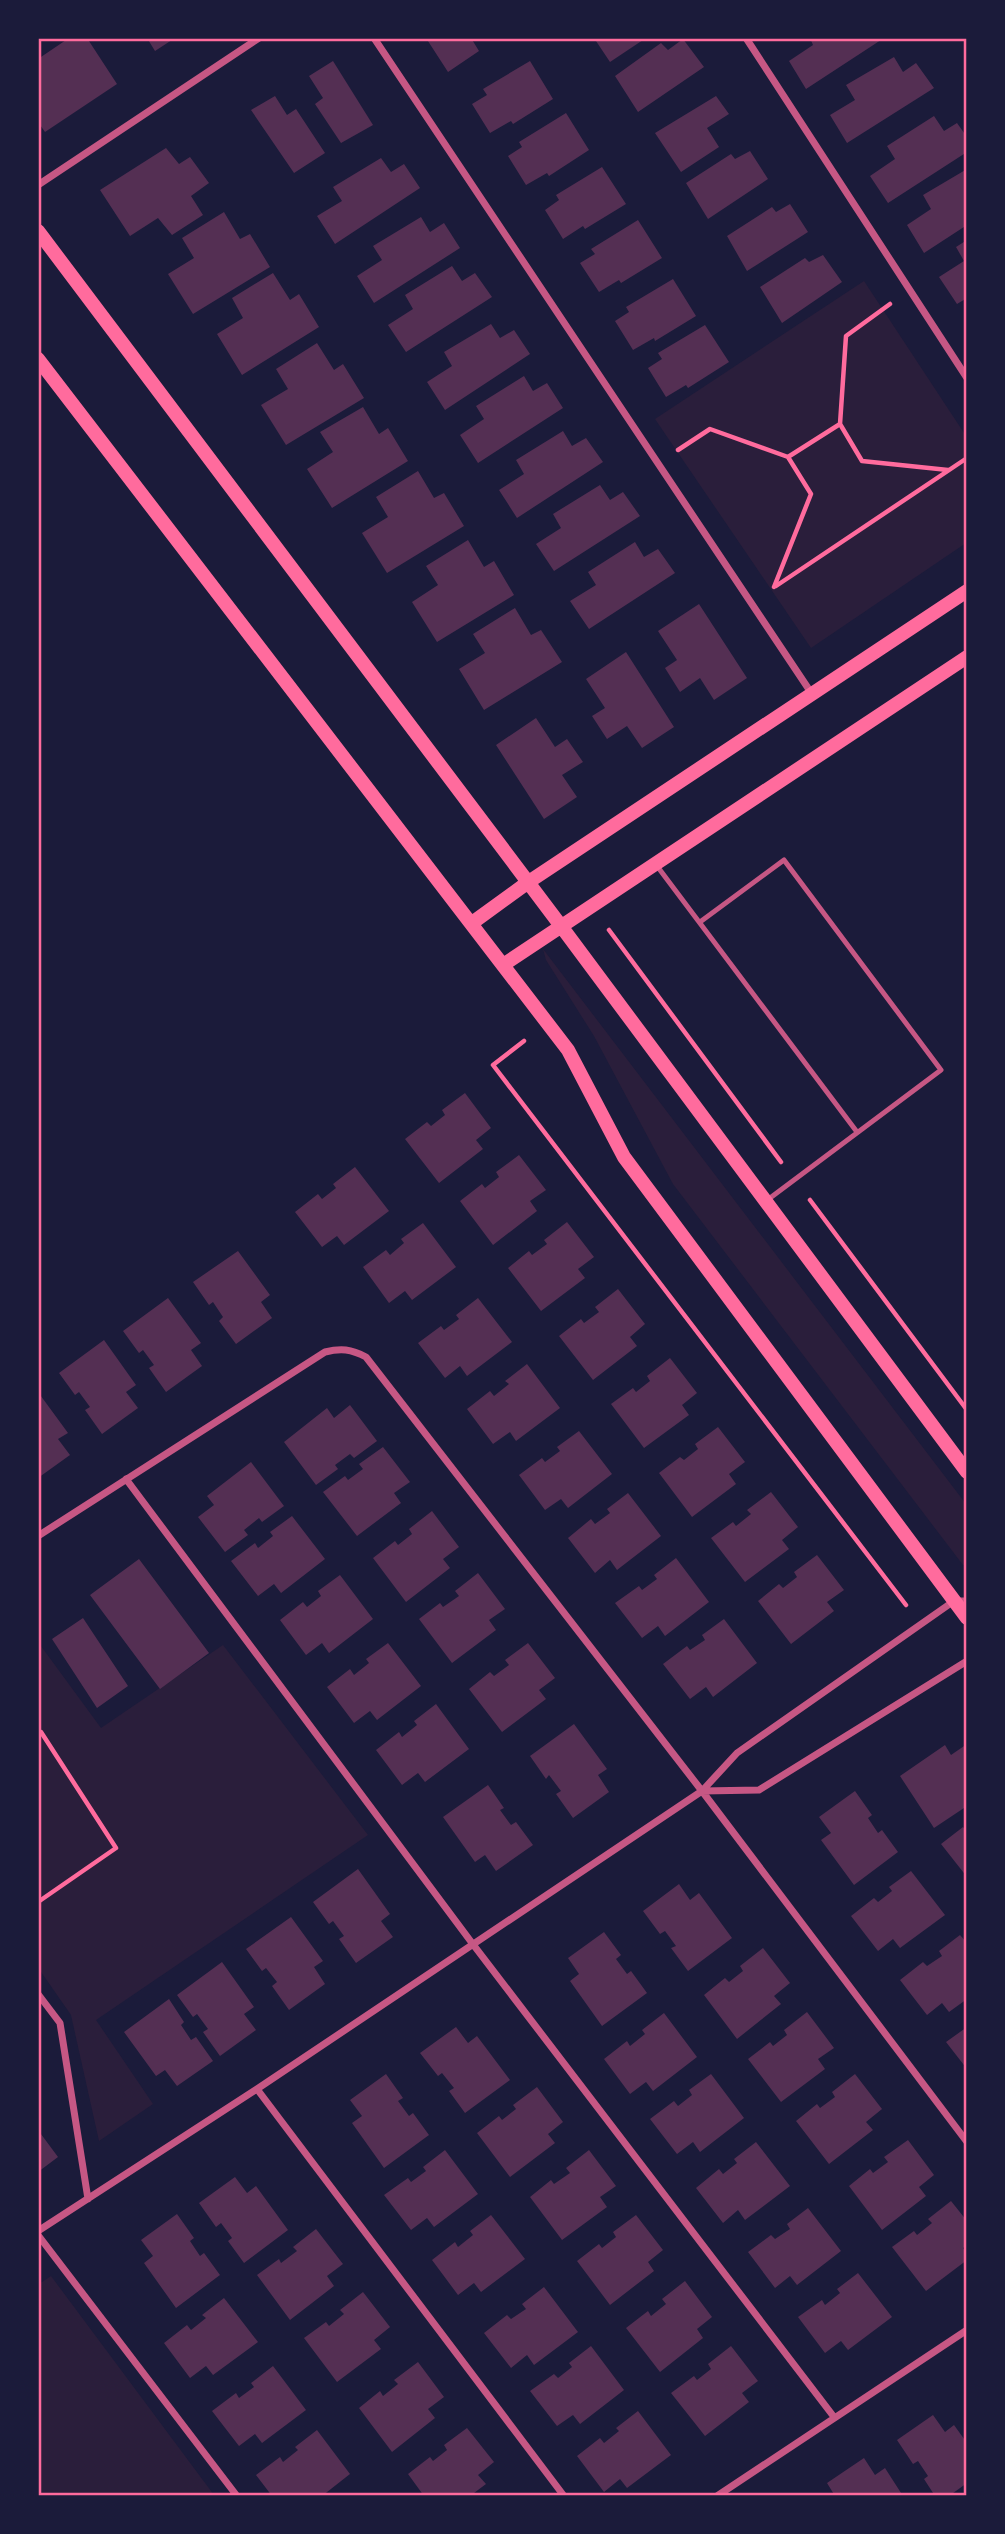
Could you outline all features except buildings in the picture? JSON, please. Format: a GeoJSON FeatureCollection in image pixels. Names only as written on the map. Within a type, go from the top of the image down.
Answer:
{"type":"FeatureCollection","features":[{"type":"Feature","properties":{"kind":"main road"},"geometry":{"type":"LineString","coordinates":[[38,231],[561,926],[967,1472]]}},
{"type":"Feature","properties":{"kind":"main road"},"geometry":{"type":"LineString","coordinates":[[38,359],[568,1050],[624,1157],[960,1601],[967,1618]]}},
{"type":"Feature","properties":{"kind":"main road"},"geometry":{"type":"LineString","coordinates":[[471,923],[967,591]]}},
{"type":"Feature","properties":{"kind":"main road"},"geometry":{"type":"LineString","coordinates":[[503,964],[967,657]]}},
{"type":"Feature","properties":{"kind":"street"},"geometry":{"type":"LineString","coordinates":[[38,185],[259,38]]}},
{"type":"Feature","properties":{"kind":"street"},"geometry":{"type":"LineString","coordinates":[[374,38],[812,694]]}},
{"type":"Feature","properties":{"kind":"street"},"geometry":{"type":"LineString","coordinates":[[746,38],[967,378]]}},
{"type":"Feature","properties":{"kind":"street"},"geometry":{"type":"LineString","coordinates":[[38,1536],[325,1352],[339,1349],[359,1353],[375,1367],[702,1791],[967,2142]]}},
{"type":"Feature","properties":{"kind":"street"},"geometry":{"type":"LineString","coordinates":[[126,1479],[472,1944],[834,2417]]}},
{"type":"Feature","properties":{"kind":"street"},"geometry":{"type":"LineString","coordinates":[[237,2496],[38,2233],[257,2090],[702,1791],[737,1753],[921,1624],[960,1601]]}},
{"type":"Feature","properties":{"kind":"street"},"geometry":{"type":"LineString","coordinates":[[702,1791],[759,1790],[967,1661]]}},
{"type":"Feature","properties":{"kind":"street"},"geometry":{"type":"LineString","coordinates":[[38,1994],[60,2023],[88,2199]]}},
{"type":"Feature","properties":{"kind":"street"},"geometry":{"type":"LineString","coordinates":[[257,2090],[564,2496]]}},
{"type":"Feature","properties":{"kind":"street"},"geometry":{"type":"LineString","coordinates":[[717,2496],[967,2330]]}},
{"type":"Feature","properties":{"kind":"lane"},"geometry":{"type":"LineString","coordinates":[[700,922],[784,860],[941,1070],[766,1201]]}},
{"type":"Feature","properties":{"kind":"lane"},"geometry":{"type":"LineString","coordinates":[[656,863],[857,1132]]}},
{"type":"Feature","properties":{"kind":"path"},"geometry":{"type":"LineString","coordinates":[[909,290],[846,335],[840,424],[862,461],[948,470]]}},
{"type":"Feature","properties":{"kind":"path"},"geometry":{"type":"LineString","coordinates":[[788,457],[840,424]]}},
{"type":"Feature","properties":{"kind":"path"},"geometry":{"type":"LineString","coordinates":[[658,464],[710,429],[788,457],[811,494],[774,587],[967,458]]}},
{"type":"Feature","properties":{"kind":"path"},"geometry":{"type":"LineString","coordinates":[[591,906],[967,1410]]}},
{"type":"Feature","properties":{"kind":"path"},"geometry":{"type":"LineString","coordinates":[[493,1065],[921,1624]]}},
{"type":"Feature","properties":{"kind":"path"},"geometry":{"type":"LineString","coordinates":[[38,1733],[41,1732],[116,1848],[38,1902]]}},
{"type":"Feature","properties":{"kind":"shaded area"},"geometry":{"type":"Polygon","coordinates":[[[864,281],[966,436],[966,543],[811,648],[655,419],[864,281]]]}},
{"type":"Feature","properties":{"kind":"shaded area"},"geometry":{"type":"Polygon","coordinates":[[[543,949],[966,1504],[966,1566],[673,1184],[594,1036],[546,960],[543,949]]]}},
{"type":"Feature","properties":{"kind":"shaded area"},"geometry":{"type":"Polygon","coordinates":[[[38,1642],[101,1728],[223,1645],[368,1835],[96,2020],[153,2104],[99,2141],[71,2015],[39,1969],[38,1642]]]}},
{"type":"Feature","properties":{"kind":"shaded area"},"geometry":{"type":"Polygon","coordinates":[[[51,2276],[214,2495],[39,2495],[39,2284],[51,2276]]]}}]}
